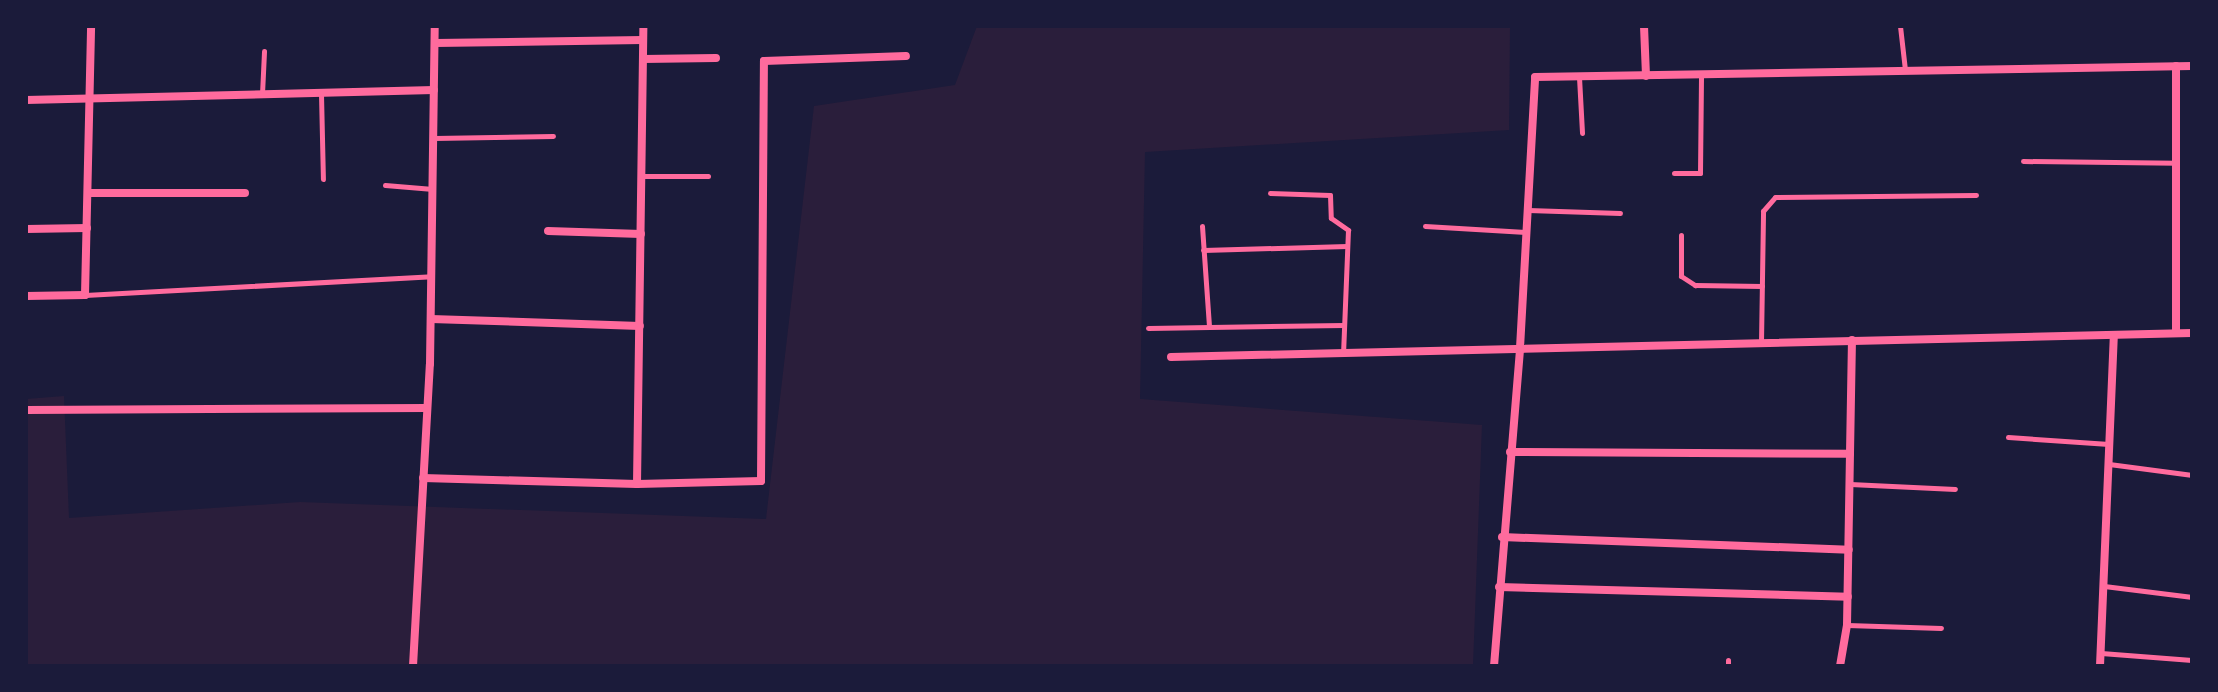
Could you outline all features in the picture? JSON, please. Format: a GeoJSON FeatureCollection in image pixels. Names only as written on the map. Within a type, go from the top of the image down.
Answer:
{"type":"FeatureCollection","features":[{"type":"Feature","properties":{"kind":"street"},"geometry":{"type":"LineString","coordinates":[[26,296],[85,295],[91,26]]}},
{"type":"Feature","properties":{"kind":"street"},"geometry":{"type":"LineString","coordinates":[[413,666],[431,319],[435,26]]}},
{"type":"Feature","properties":{"kind":"street"},"geometry":{"type":"LineString","coordinates":[[637,484],[643,26]]}},
{"type":"Feature","properties":{"kind":"street"},"geometry":{"type":"LineString","coordinates":[[1644,26],[1646,76]]}},
{"type":"Feature","properties":{"kind":"street"},"geometry":{"type":"LineString","coordinates":[[435,43],[643,40]]}},
{"type":"Feature","properties":{"kind":"street"},"geometry":{"type":"LineString","coordinates":[[423,478],[637,484],[761,481],[764,61],[906,56]]}},
{"type":"Feature","properties":{"kind":"street"},"geometry":{"type":"LineString","coordinates":[[643,59],[716,58]]}},
{"type":"Feature","properties":{"kind":"street"},"geometry":{"type":"LineString","coordinates":[[2176,66],[2176,333]]}},
{"type":"Feature","properties":{"kind":"street"},"geometry":{"type":"LineString","coordinates":[[1494,666],[1502,537],[1520,348],[1535,77],[2192,66]]}},
{"type":"Feature","properties":{"kind":"street"},"geometry":{"type":"LineString","coordinates":[[26,100],[434,90]]}},
{"type":"Feature","properties":{"kind":"street"},"geometry":{"type":"LineString","coordinates":[[88,193],[245,193]]}},
{"type":"Feature","properties":{"kind":"street"},"geometry":{"type":"LineString","coordinates":[[26,229],[87,228]]}},
{"type":"Feature","properties":{"kind":"street"},"geometry":{"type":"LineString","coordinates":[[548,231],[641,234]]}},
{"type":"Feature","properties":{"kind":"street"},"geometry":{"type":"LineString","coordinates":[[431,319],[640,326]]}},
{"type":"Feature","properties":{"kind":"street"},"geometry":{"type":"LineString","coordinates":[[1171,357],[2192,333]]}},
{"type":"Feature","properties":{"kind":"street"},"geometry":{"type":"LineString","coordinates":[[2100,666],[2114,335]]}},
{"type":"Feature","properties":{"kind":"street"},"geometry":{"type":"LineString","coordinates":[[1840,666],[1847,625],[1852,340]]}},
{"type":"Feature","properties":{"kind":"street"},"geometry":{"type":"LineString","coordinates":[[26,410],[427,408]]}},
{"type":"Feature","properties":{"kind":"street"},"geometry":{"type":"LineString","coordinates":[[1510,452],[1850,454]]}},
{"type":"Feature","properties":{"kind":"street"},"geometry":{"type":"LineString","coordinates":[[1502,537],[1849,550]]}},
{"type":"Feature","properties":{"kind":"street"},"geometry":{"type":"LineString","coordinates":[[1499,587],[1848,597]]}},
{"type":"Feature","properties":{"kind":"lane"},"geometry":{"type":"LineString","coordinates":[[1900,26],[1905,71]]}},
{"type":"Feature","properties":{"kind":"lane"},"geometry":{"type":"LineString","coordinates":[[262,94],[264,51]]}},
{"type":"Feature","properties":{"kind":"lane"},"geometry":{"type":"LineString","coordinates":[[1674,173],[1700,173],[1701,76]]}},
{"type":"Feature","properties":{"kind":"lane"},"geometry":{"type":"LineString","coordinates":[[1579,77],[1582,133]]}},
{"type":"Feature","properties":{"kind":"lane"},"geometry":{"type":"LineString","coordinates":[[321,93],[323,179]]}},
{"type":"Feature","properties":{"kind":"lane"},"geometry":{"type":"LineString","coordinates":[[434,138],[553,136]]}},
{"type":"Feature","properties":{"kind":"lane"},"geometry":{"type":"LineString","coordinates":[[2023,161],[2176,163]]}},
{"type":"Feature","properties":{"kind":"lane"},"geometry":{"type":"LineString","coordinates":[[642,176],[708,176]]}},
{"type":"Feature","properties":{"kind":"lane"},"geometry":{"type":"LineString","coordinates":[[385,185],[433,189]]}},
{"type":"Feature","properties":{"kind":"lane"},"geometry":{"type":"LineString","coordinates":[[1270,193],[1330,195],[1331,218],[1348,230],[1343,353]]}},
{"type":"Feature","properties":{"kind":"lane"},"geometry":{"type":"LineString","coordinates":[[1761,342],[1763,211],[1775,197],[1976,195]]}},
{"type":"Feature","properties":{"kind":"lane"},"geometry":{"type":"LineString","coordinates":[[1528,210],[1620,213]]}},
{"type":"Feature","properties":{"kind":"lane"},"geometry":{"type":"LineString","coordinates":[[1202,226],[1209,327]]}},
{"type":"Feature","properties":{"kind":"lane"},"geometry":{"type":"LineString","coordinates":[[1425,226],[1527,232]]}},
{"type":"Feature","properties":{"kind":"lane"},"geometry":{"type":"LineString","coordinates":[[1681,235],[1681,276],[1695,285],[1762,286]]}},
{"type":"Feature","properties":{"kind":"lane"},"geometry":{"type":"LineString","coordinates":[[1203,250],[1347,246]]}},
{"type":"Feature","properties":{"kind":"lane"},"geometry":{"type":"LineString","coordinates":[[85,295],[431,276]]}},
{"type":"Feature","properties":{"kind":"lane"},"geometry":{"type":"LineString","coordinates":[[1148,328],[1344,325]]}},
{"type":"Feature","properties":{"kind":"lane"},"geometry":{"type":"LineString","coordinates":[[2008,437],[2110,444]]}},
{"type":"Feature","properties":{"kind":"lane"},"geometry":{"type":"LineString","coordinates":[[2109,464],[2192,475]]}},
{"type":"Feature","properties":{"kind":"lane"},"geometry":{"type":"LineString","coordinates":[[1850,484],[1955,489]]}},
{"type":"Feature","properties":{"kind":"lane"},"geometry":{"type":"LineString","coordinates":[[2103,586],[2192,597]]}},
{"type":"Feature","properties":{"kind":"lane"},"geometry":{"type":"LineString","coordinates":[[1847,625],[1941,628]]}},
{"type":"Feature","properties":{"kind":"lane"},"geometry":{"type":"LineString","coordinates":[[2100,653],[2192,660]]}},
{"type":"Feature","properties":{"kind":"shaded area"},"geometry":{"type":"Polygon","coordinates":[[[977,26],[1510,26],[1509,130],[1145,152],[1140,399],[1482,425],[1473,666],[26,666],[26,399],[64,396],[69,518],[300,502],[766,519],[814,106],[955,85],[977,26]]]}}]}
